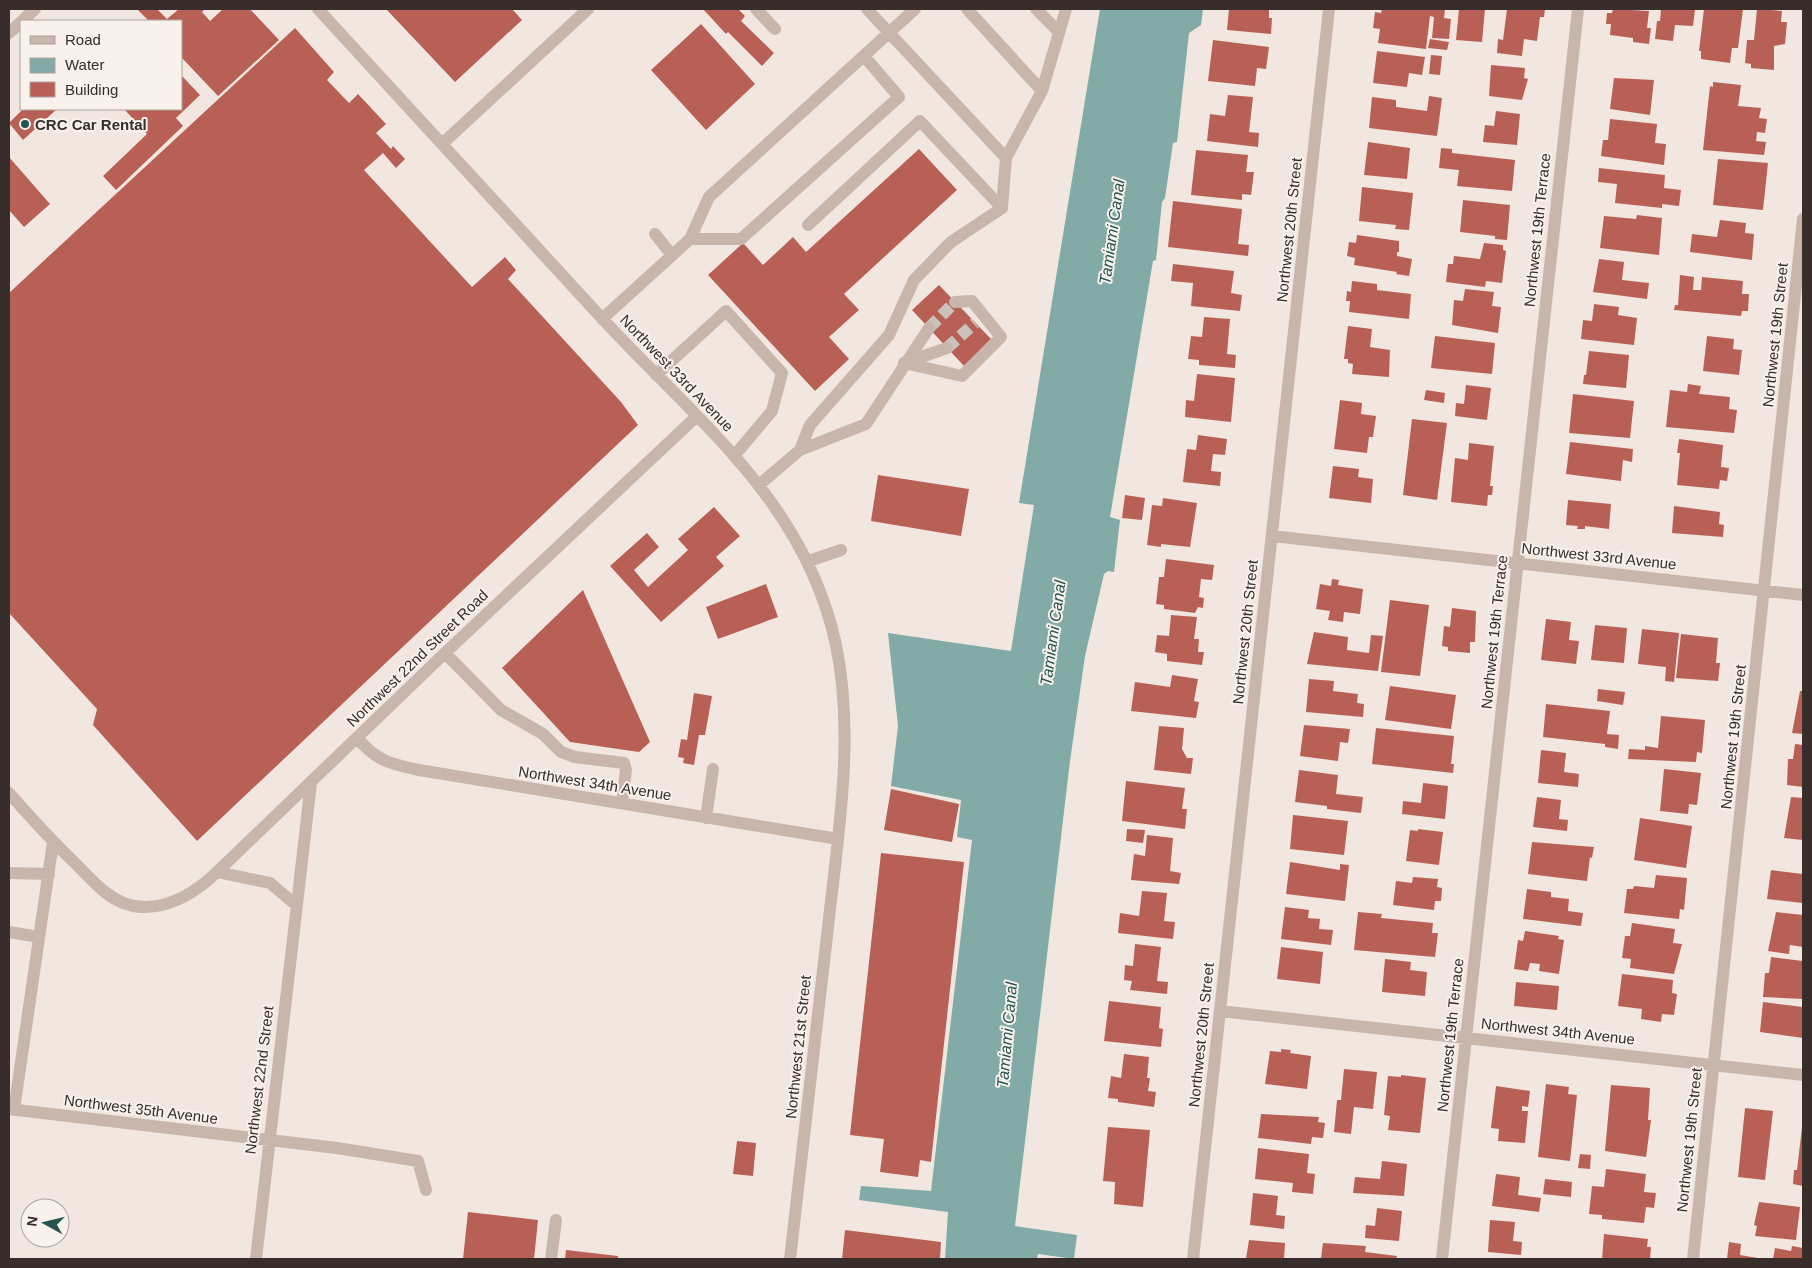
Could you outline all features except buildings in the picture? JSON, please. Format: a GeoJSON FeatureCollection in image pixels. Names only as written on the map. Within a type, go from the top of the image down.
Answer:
{"type":"FeatureCollection","features":[{"type":"Feature","properties":{"kind":"street"},"geometry":{"type":"LineString","coordinates":[[24,20],[35,9]]}},
{"type":"Feature","properties":{"kind":"street","name":"Northwest 33rd Avenue"},"geometry":{"type":"LineString","coordinates":[[318,9],[602,319],[734,456],[785,520],[809,561],[835,640],[844,709],[844,761],[838,839]]}},
{"type":"Feature","properties":{"kind":"street"},"geometry":{"type":"LineString","coordinates":[[442,144],[588,9]]}},
{"type":"Feature","properties":{"kind":"street"},"geometry":{"type":"LineString","coordinates":[[756,9],[775,29]]}},
{"type":"Feature","properties":{"kind":"street"},"geometry":{"type":"LineString","coordinates":[[867,9],[1006,158]]}},
{"type":"Feature","properties":{"kind":"street"},"geometry":{"type":"LineString","coordinates":[[602,319],[690,239],[709,197],[915,9]]}},
{"type":"Feature","properties":{"kind":"street"},"geometry":{"type":"LineString","coordinates":[[967,9],[1042,91]]}},
{"type":"Feature","properties":{"kind":"street"},"geometry":{"type":"LineString","coordinates":[[1036,9],[1059,32]]}},
{"type":"Feature","properties":{"kind":"street"},"geometry":{"type":"LineString","coordinates":[[1002,208],[1006,158],[1042,91],[1066,9]]}},
{"type":"Feature","properties":{"kind":"street","name":"Northwest 20th Street"},"geometry":{"type":"LineString","coordinates":[[1193,1259],[1329,9]]}},
{"type":"Feature","properties":{"kind":"street","name":"Northwest 19th Terrace"},"geometry":{"type":"LineString","coordinates":[[1442,1259],[1578,9]]}},
{"type":"Feature","properties":{"kind":"street"},"geometry":{"type":"LineString","coordinates":[[9,33],[20,24]]}},
{"type":"Feature","properties":{"kind":"street"},"geometry":{"type":"LineString","coordinates":[[690,239],[741,239],[899,97],[864,56]]}},
{"type":"Feature","properties":{"kind":"street"},"geometry":{"type":"LineString","coordinates":[[808,225],[920,121],[1002,208]]}},
{"type":"Feature","properties":{"kind":"street"},"geometry":{"type":"LineString","coordinates":[[800,450],[810,425],[889,335],[914,280],[951,242],[1002,208]]}},
{"type":"Feature","properties":{"kind":"street","name":"Northwest 19th Street"},"geometry":{"type":"LineString","coordinates":[[1692,1259],[1765,591],[1803,219]]}},
{"type":"Feature","properties":{"kind":"street"},"geometry":{"type":"LineString","coordinates":[[654,234],[672,255]]}},
{"type":"Feature","properties":{"kind":"street"},"geometry":{"type":"LineString","coordinates":[[904,363],[962,376],[1002,337],[979,318],[972,301],[956,302]]}},
{"type":"Feature","properties":{"kind":"street"},"geometry":{"type":"LineString","coordinates":[[656,375],[726,311],[782,373],[772,411],[734,456]]}},
{"type":"Feature","properties":{"kind":"street"},"geometry":{"type":"LineString","coordinates":[[759,485],[800,450],[866,424],[904,363],[929,328]]}},
{"type":"Feature","properties":{"kind":"street"},"geometry":{"type":"LineString","coordinates":[[904,363],[947,348]]}},
{"type":"Feature","properties":{"kind":"street","name":"Northwest 22nd Street Road"},"geometry":{"type":"LineString","coordinates":[[54,842],[106,893],[120,901],[150,907],[165,905],[186,898],[217,872],[445,653],[697,416]]}},
{"type":"Feature","properties":{"kind":"street","name":"Northwest 33rd Avenue"},"geometry":{"type":"LineString","coordinates":[[1272,536],[1803,595]]}},
{"type":"Feature","properties":{"kind":"street"},"geometry":{"type":"LineString","coordinates":[[809,561],[841,550]]}},
{"type":"Feature","properties":{"kind":"street"},"geometry":{"type":"LineString","coordinates":[[445,653],[501,710],[543,734],[561,752],[575,758],[624,764],[626,770],[622,803]]}},
{"type":"Feature","properties":{"kind":"street","name":"Northwest 34th Avenue"},"geometry":{"type":"LineString","coordinates":[[357,738],[370,753],[398,766],[838,839]]}},
{"type":"Feature","properties":{"kind":"street"},"geometry":{"type":"LineString","coordinates":[[706,818],[713,769]]}},
{"type":"Feature","properties":{"kind":"street","name":"Northwest 22nd Street"},"geometry":{"type":"LineString","coordinates":[[256,1259],[268,1140],[311,783]]}},
{"type":"Feature","properties":{"kind":"street"},"geometry":{"type":"LineString","coordinates":[[9,793],[54,842],[11,1110]]}},
{"type":"Feature","properties":{"kind":"street","name":"Northwest 21st Street"},"geometry":{"type":"LineString","coordinates":[[790,1259],[838,839]]}},
{"type":"Feature","properties":{"kind":"street"},"geometry":{"type":"LineString","coordinates":[[217,872],[270,883],[296,905]]}},
{"type":"Feature","properties":{"kind":"street"},"geometry":{"type":"LineString","coordinates":[[9,873],[49,874]]}},
{"type":"Feature","properties":{"kind":"street"},"geometry":{"type":"LineString","coordinates":[[9,932],[39,937]]}},
{"type":"Feature","properties":{"kind":"street","name":"Northwest 34th Avenue"},"geometry":{"type":"LineString","coordinates":[[1220,1011],[1803,1075]]}},
{"type":"Feature","properties":{"kind":"street","name":"Northwest 35th Avenue"},"geometry":{"type":"LineString","coordinates":[[11,1110],[337,1148],[418,1162],[426,1190]]}},
{"type":"Feature","properties":{"kind":"street"},"geometry":{"type":"LineString","coordinates":[[552,1259],[556,1220]]}},
{"type":"Feature","properties":{"kind":"water","name":"Tamiami Canal"},"geometry":{"type":"Polygon","coordinates":[[[1100,9],[1203,9],[1201,25],[1189,33],[1177,142],[1173,143],[1165,198],[1162,202],[1156,260],[1153,261],[1110,517],[1120,520],[1114,572],[1108,571],[1104,574],[1085,656],[1070,761],[1015,1226],[1077,1235],[1074,1259],[1038,1254],[1037,1259],[945,1259],[948,1212],[859,1200],[861,1186],[931,1191],[972,840],[957,837],[961,800],[891,786],[898,726],[888,633],[1011,651],[1034,505],[1019,503],[1100,9]]]}},
{"type":"Feature","properties":{"kind":"tunnel"},"geometry":{"type":"LineString","coordinates":[[929,328],[955,302]]}},
{"type":"Feature","properties":{"kind":"tunnel"},"geometry":{"type":"LineString","coordinates":[[947,348],[975,323]]}},
{"type":"Feature","properties":{"kind":"place","name":"CRC Car Rental"},"geometry":{"type":"Point","coordinates":[25,124]}}]}
